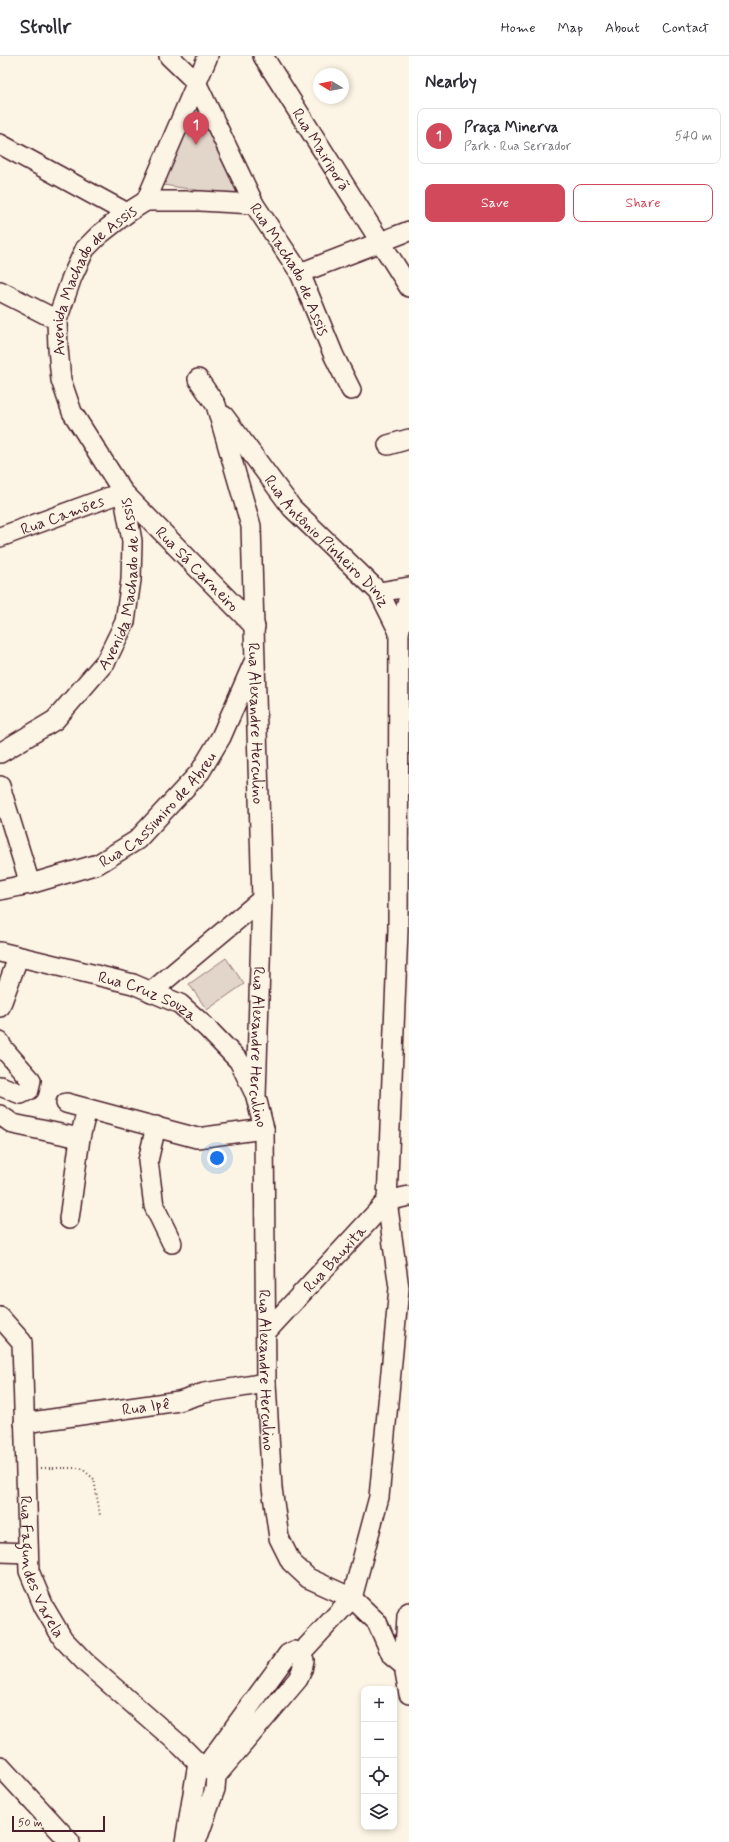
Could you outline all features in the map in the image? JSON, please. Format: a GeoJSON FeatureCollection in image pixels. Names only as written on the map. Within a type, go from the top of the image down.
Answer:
{"type":"FeatureCollection","features":[{"type":"Feature","properties":{"kind":"street"},"geometry":{"type":"LineString","coordinates":[[169,56],[196,82],[254,204]]}},
{"type":"Feature","properties":{"kind":"street"},"geometry":{"type":"LineString","coordinates":[[146,201],[208,56]]}},
{"type":"Feature","properties":{"kind":"street","name":"Rua Mairiporã"},"geometry":{"type":"LineString","coordinates":[[263,56],[409,287]]}},
{"type":"Feature","properties":{"kind":"street"},"geometry":{"type":"LineString","coordinates":[[0,144],[127,213]]}},
{"type":"Feature","properties":{"kind":"street","name":"Rua Machado de Assis"},"geometry":{"type":"LineString","coordinates":[[146,201],[200,201],[254,204],[300,272],[334,356],[351,390]]}},
{"type":"Feature","properties":{"kind":"street","name":"Avenida Machado de Assis"},"geometry":{"type":"LineString","coordinates":[[0,753],[55,720],[80,693],[106,661],[125,622],[131,580],[132,541],[123,492],[72,412],[61,380],[57,320],[72,277],[85,249],[99,235],[127,213],[146,201]]}},
{"type":"Feature","properties":{"kind":"street"},"geometry":{"type":"LineString","coordinates":[[300,272],[409,231]]}},
{"type":"Feature","properties":{"kind":"street"},"geometry":{"type":"LineString","coordinates":[[0,291],[57,320]]}},
{"type":"Feature","properties":{"kind":"street","name":"Rua Alexandre Herculino"},"geometry":{"type":"LineString","coordinates":[[198,379],[216,406],[251,526],[262,899],[256,1097],[264,1129],[267,1332],[266,1383],[272,1488],[279,1538],[291,1562],[308,1578],[352,1598],[378,1622],[392,1656],[404,1666]]}},
{"type":"Feature","properties":{"kind":"street","name":"Rua Antônio Pinheiro Diniz"},"geometry":{"type":"LineString","coordinates":[[216,406],[292,508],[378,592],[398,632],[404,931],[387,1201],[399,1288],[379,1497],[352,1598]]}},
{"type":"Feature","properties":{"kind":"street"},"geometry":{"type":"LineString","coordinates":[[388,445],[409,439]]}},
{"type":"Feature","properties":{"kind":"street","name":"Rua Camões"},"geometry":{"type":"LineString","coordinates":[[0,536],[123,492]]}},
{"type":"Feature","properties":{"kind":"street","name":"Rua Sá Carneiro"},"geometry":{"type":"LineString","coordinates":[[123,492],[255,628]]}},
{"type":"Feature","properties":{"kind":"street"},"geometry":{"type":"LineString","coordinates":[[378,592],[409,587]]}},
{"type":"Feature","properties":{"kind":"street"},"geometry":{"type":"LineString","coordinates":[[398,632],[409,597]]}},
{"type":"Feature","properties":{"kind":"street","name":"Rua Cassimiro de Abreu"},"geometry":{"type":"LineString","coordinates":[[0,890],[30,884],[98,864],[137,840],[200,772],[221,737],[256,659]]}},
{"type":"Feature","properties":{"kind":"street"},"geometry":{"type":"LineString","coordinates":[[0,786],[30,884]]}},
{"type":"Feature","properties":{"kind":"street"},"geometry":{"type":"LineString","coordinates":[[150,992],[262,899]]}},
{"type":"Feature","properties":{"kind":"street","name":"Rua Cruz Souza"},"geometry":{"type":"LineString","coordinates":[[0,952],[18,958],[133,984],[180,1004],[207,1028],[239,1061],[256,1097]]}},
{"type":"Feature","properties":{"kind":"street"},"geometry":{"type":"LineString","coordinates":[[0,1007],[18,958]]}},
{"type":"Feature","properties":{"kind":"street"},"geometry":{"type":"LineString","coordinates":[[0,1042],[2,1047],[31,1080],[29,1090],[21,1094],[0,1086]]}},
{"type":"Feature","properties":{"kind":"street"},"geometry":{"type":"LineString","coordinates":[[66,1103],[197,1138],[264,1129]]}},
{"type":"Feature","properties":{"kind":"street"},"geometry":{"type":"LineString","coordinates":[[69,1219],[80,1138],[87,1109]]}},
{"type":"Feature","properties":{"kind":"street"},"geometry":{"type":"LineString","coordinates":[[0,1115],[13,1124],[80,1138]]}},
{"type":"Feature","properties":{"kind":"street"},"geometry":{"type":"LineString","coordinates":[[156,1126],[148,1161],[154,1206],[172,1243]]}},
{"type":"Feature","properties":{"kind":"street"},"geometry":{"type":"LineString","coordinates":[[387,1201],[409,1196]]}},
{"type":"Feature","properties":{"kind":"street","name":"Rua Bauxita"},"geometry":{"type":"LineString","coordinates":[[267,1332],[387,1201]]}},
{"type":"Feature","properties":{"kind":"street","name":"Rua Fagundes Varela"},"geometry":{"type":"LineString","coordinates":[[0,1317],[22,1342],[29,1571],[41,1600],[63,1639],[86,1663],[207,1768]]}},
{"type":"Feature","properties":{"kind":"street","name":"Rua Ipê"},"geometry":{"type":"LineString","coordinates":[[24,1423],[179,1402],[204,1392],[266,1383]]}},
{"type":"Feature","properties":{"kind":"street"},"geometry":{"type":"LineString","coordinates":[[0,1552],[28,1553]]}},
{"type":"Feature","properties":{"kind":"street"},"geometry":{"type":"LineString","coordinates":[[185,1842],[207,1768],[288,1654],[294,1651],[300,1654],[352,1598]]}},
{"type":"Feature","properties":{"kind":"street"},"geometry":{"type":"LineString","coordinates":[[409,1612],[407,1616],[404,1666],[409,1694]]}},
{"type":"Feature","properties":{"kind":"street"},"geometry":{"type":"LineString","coordinates":[[0,1766],[68,1842]]}},
{"type":"Feature","properties":{"kind":"street"},"geometry":{"type":"LineString","coordinates":[[196,1842],[215,1789],[207,1768]]}},
{"type":"Feature","properties":{"kind":"path"},"geometry":{"type":"LineString","coordinates":[[26,1468],[81,1468],[94,1479],[100,1515]]}},
{"type":"Feature","properties":{"kind":"shaded area"},"geometry":{"type":"Polygon","coordinates":[[[196,105],[241,197],[157,184],[196,105]]]}},
{"type":"Feature","properties":{"kind":"shaded area"},"geometry":{"type":"Polygon","coordinates":[[[226,958],[244,984],[207,1010],[189,984],[226,958]]]}},
{"type":"Feature","properties":{"kind":"place","name":"Praça Minerva"},"geometry":{"type":"Point","coordinates":[196,145]}}]}
